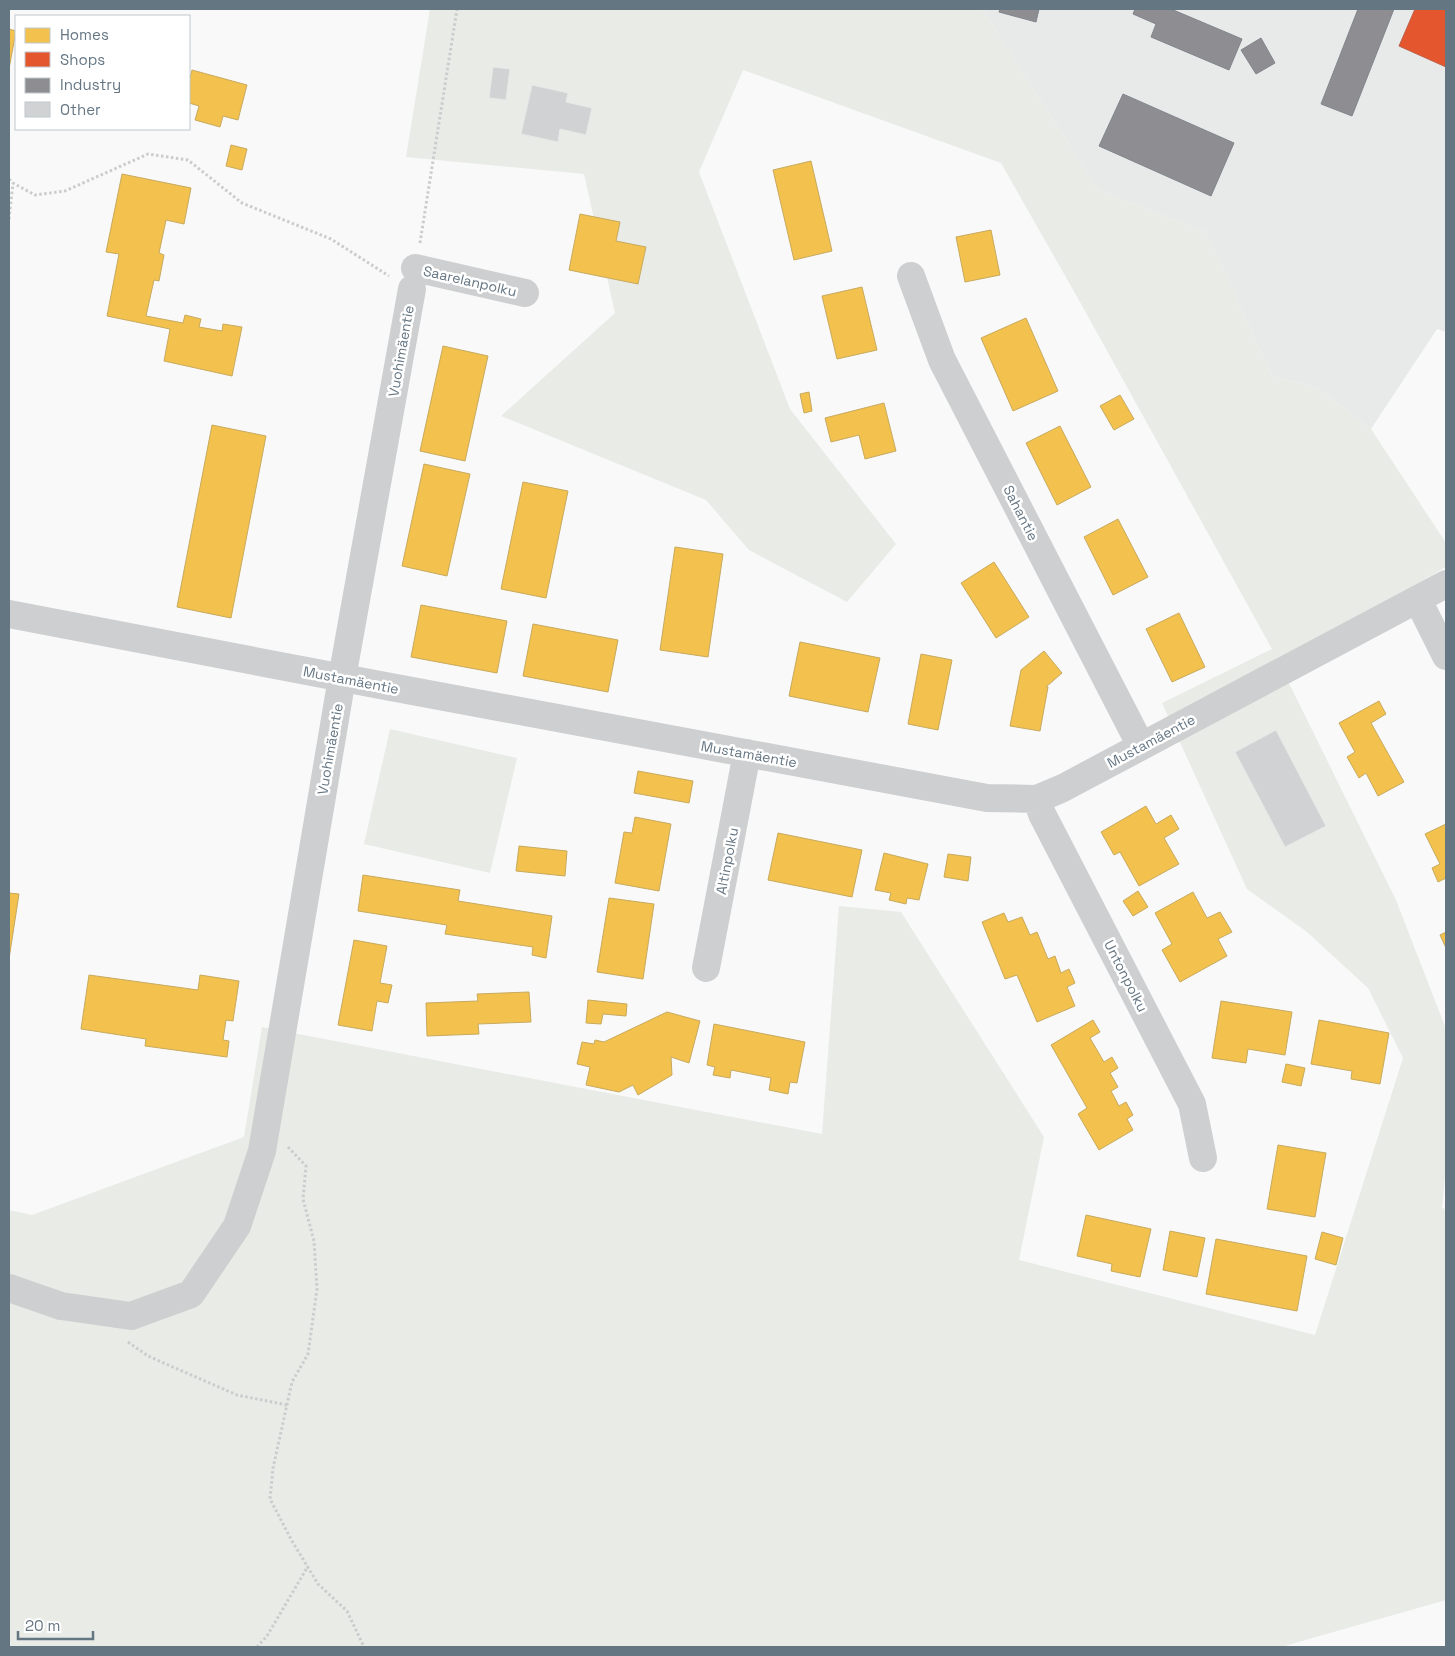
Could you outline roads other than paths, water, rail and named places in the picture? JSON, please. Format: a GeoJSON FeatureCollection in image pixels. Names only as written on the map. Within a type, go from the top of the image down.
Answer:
{"type":"FeatureCollection","features":[{"type":"Feature","properties":{"kind":"street","name":"Sahantie"},"geometry":{"type":"LineString","coordinates":[[911,276],[942,360],[1141,746]]}},
{"type":"Feature","properties":{"kind":"street","name":"Saarelanpolku"},"geometry":{"type":"LineString","coordinates":[[414,279],[525,293]]}},
{"type":"Feature","properties":{"kind":"street","name":"Vuohimäentie"},"geometry":{"type":"LineString","coordinates":[[9,1288],[61,1306],[131,1316],[191,1294],[237,1226],[263,1142],[342,678],[414,279]]}},
{"type":"Feature","properties":{"kind":"street","name":"Mustamäentie"},"geometry":{"type":"LineString","coordinates":[[9,614],[987,798],[1037,799],[1062,788],[1446,584]]}},
{"type":"Feature","properties":{"kind":"street"},"geometry":{"type":"LineString","coordinates":[[1418,600],[1446,656]]}},
{"type":"Feature","properties":{"kind":"street","name":"Altinpolku"},"geometry":{"type":"LineString","coordinates":[[706,968],[747,753]]}},
{"type":"Feature","properties":{"kind":"street","name":"Untonpolku"},"geometry":{"type":"LineString","coordinates":[[1037,799],[1047,822],[1192,1104],[1203,1158]]}}]}
